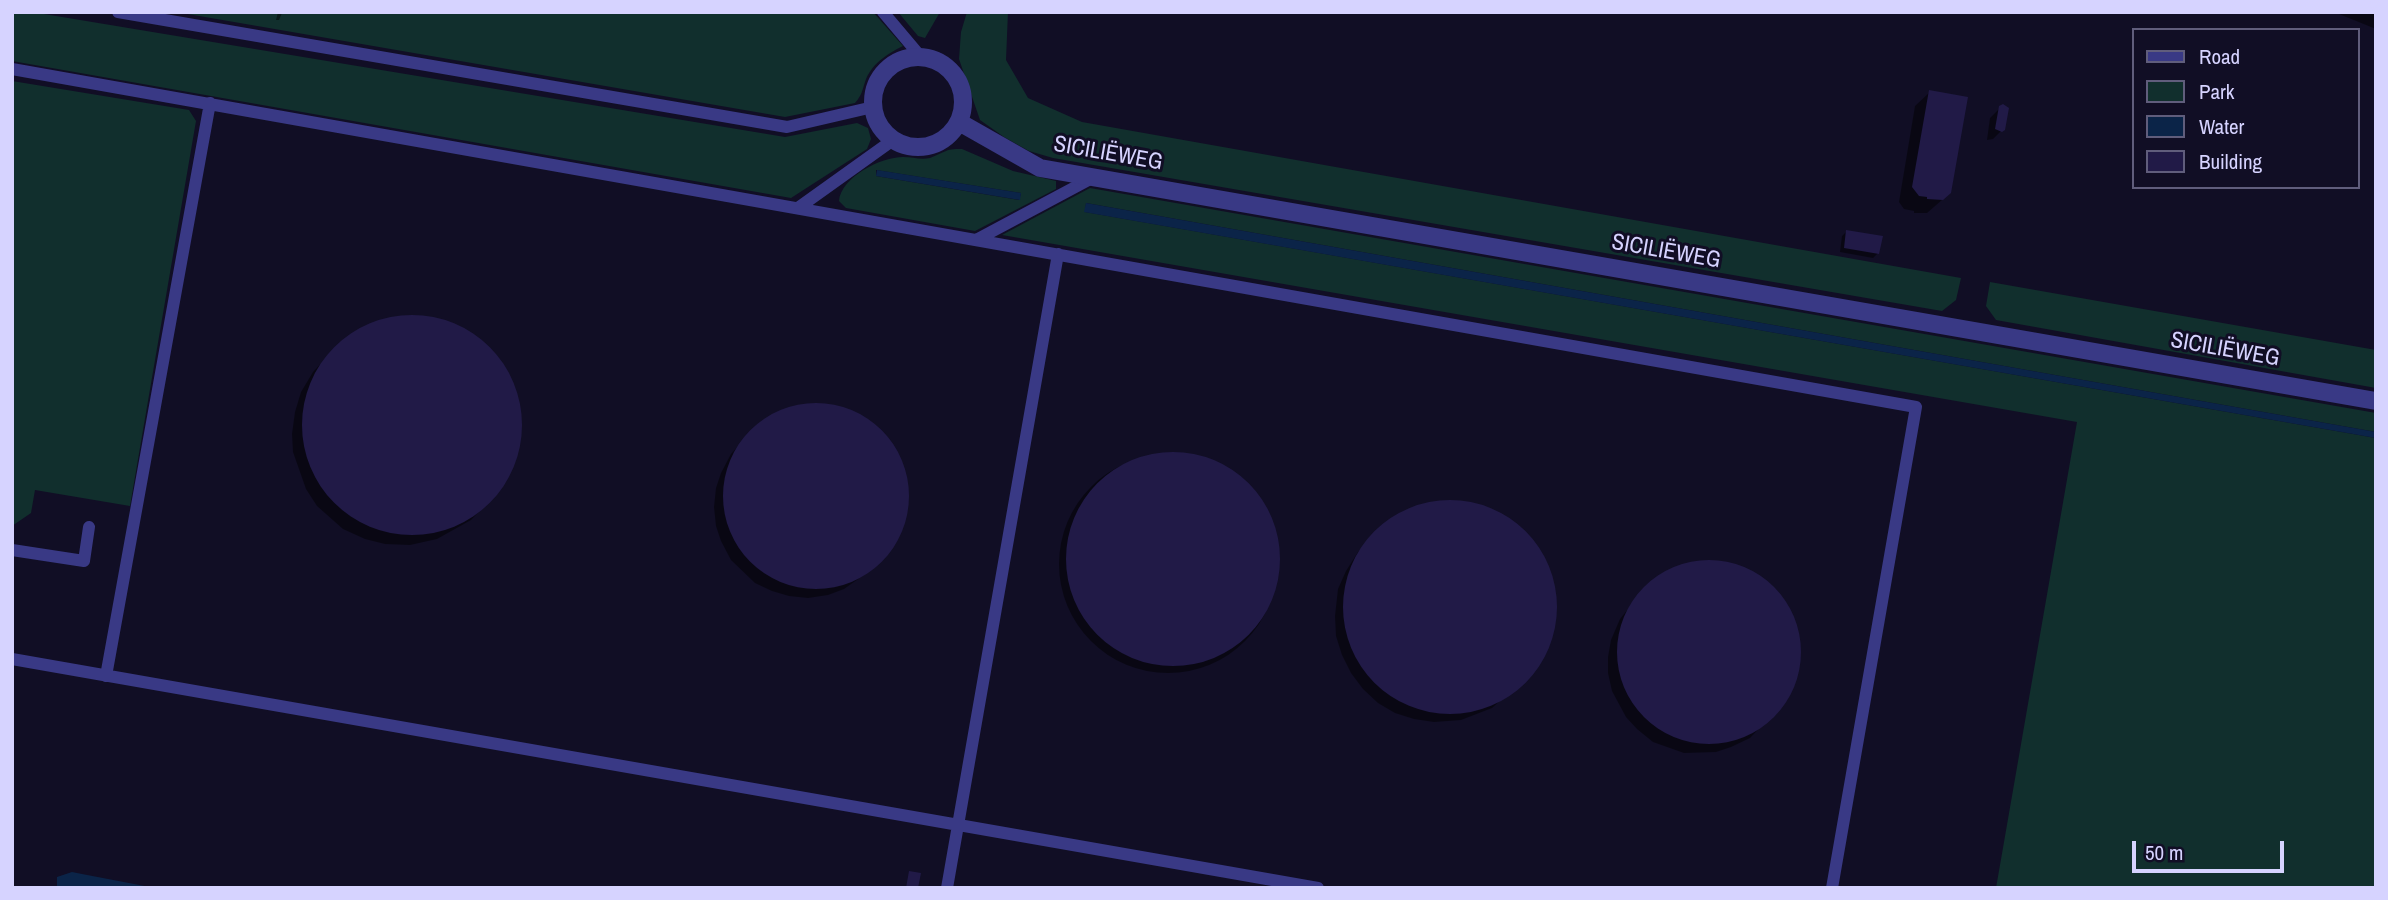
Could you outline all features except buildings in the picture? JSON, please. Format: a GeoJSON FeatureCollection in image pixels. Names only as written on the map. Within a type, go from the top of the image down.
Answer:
{"type":"FeatureCollection","features":[{"type":"Feature","properties":{"kind":"street"},"geometry":{"type":"LineString","coordinates":[[921,57],[942,64],[958,80],[963,93],[963,108],[959,122],[942,141],[930,145],[905,145],[883,131],[876,120],[873,94],[877,81],[895,63],[921,57]]}},
{"type":"Feature","properties":{"kind":"street","name":"SICILIËWEG"},"geometry":{"type":"LineString","coordinates":[[959,122],[1041,168],[2376,401]]}},
{"type":"Feature","properties":{"kind":"lane"},"geometry":{"type":"LineString","coordinates":[[118,12],[787,127],[873,107]]}},
{"type":"Feature","properties":{"kind":"lane"},"geometry":{"type":"LineString","coordinates":[[883,12],[921,57]]}},
{"type":"Feature","properties":{"kind":"lane"},"geometry":{"type":"LineString","coordinates":[[12,69],[1916,407],[1832,888]]}},
{"type":"Feature","properties":{"kind":"lane"},"geometry":{"type":"LineString","coordinates":[[106,676],[210,103]]}},
{"type":"Feature","properties":{"kind":"lane"},"geometry":{"type":"LineString","coordinates":[[798,208],[893,139]]}},
{"type":"Feature","properties":{"kind":"lane"},"geometry":{"type":"LineString","coordinates":[[976,240],[1094,177]]}},
{"type":"Feature","properties":{"kind":"lane"},"geometry":{"type":"LineString","coordinates":[[947,888],[1058,254]]}},
{"type":"Feature","properties":{"kind":"lane"},"geometry":{"type":"LineString","coordinates":[[12,551],[84,561],[89,527]]}},
{"type":"Feature","properties":{"kind":"lane"},"geometry":{"type":"LineString","coordinates":[[12,659],[1318,888]]}},
{"type":"Feature","properties":{"kind":"green space"},"geometry":{"type":"Polygon","coordinates":[[[12,12],[32,12],[785,137],[857,123],[868,128],[871,139],[867,149],[791,198],[12,61],[12,12]]]}},
{"type":"Feature","properties":{"kind":"green space"},"geometry":{"type":"Polygon","coordinates":[[[176,12],[873,12],[903,46],[875,65],[855,103],[785,117],[176,12]]]}},
{"type":"Feature","properties":{"kind":"green space"},"geometry":{"type":"Polygon","coordinates":[[[898,12],[940,12],[925,38],[918,36],[898,12]]]}},
{"type":"Feature","properties":{"kind":"green space"},"geometry":{"type":"Polygon","coordinates":[[[967,12],[1008,12],[1006,60],[1028,98],[1082,122],[1961,278],[1956,300],[1942,311],[1053,158],[1029,151],[980,120],[959,59],[961,32],[967,12]]]}},
{"type":"Feature","properties":{"kind":"green space"},"geometry":{"type":"Polygon","coordinates":[[[12,81],[189,110],[196,121],[130,506],[35,490],[31,513],[12,526],[12,81]]]}},
{"type":"Feature","properties":{"kind":"green space"},"geometry":{"type":"Polygon","coordinates":[[[962,149],[1013,171],[1056,181],[1056,189],[975,231],[846,208],[839,201],[841,192],[854,177],[884,160],[903,157],[923,159],[948,150],[962,149]],[[876,170],[876,176],[1019,200],[1021,193],[876,170]]]}},
{"type":"Feature","properties":{"kind":"green space"},"geometry":{"type":"Polygon","coordinates":[[[1090,188],[2376,413],[2376,432],[1086,203],[1085,212],[2376,438],[2376,888],[1996,888],[2077,422],[1002,235],[1090,188]]]}},
{"type":"Feature","properties":{"kind":"green space"},"geometry":{"type":"Polygon","coordinates":[[[1990,282],[2376,350],[2376,388],[1996,320],[1986,306],[1990,282]]]}},
{"type":"Feature","properties":{"kind":"water"},"geometry":{"type":"Polygon","coordinates":[[[877,170],[1021,193],[1020,200],[876,176],[877,170]]]}},
{"type":"Feature","properties":{"kind":"water"},"geometry":{"type":"Polygon","coordinates":[[[1086,203],[2376,432],[2376,438],[1084,212],[1086,203]]]}},
{"type":"Feature","properties":{"kind":"water"},"geometry":{"type":"Polygon","coordinates":[[[72,872],[155,888],[57,888],[57,877],[72,872]]]}}]}
